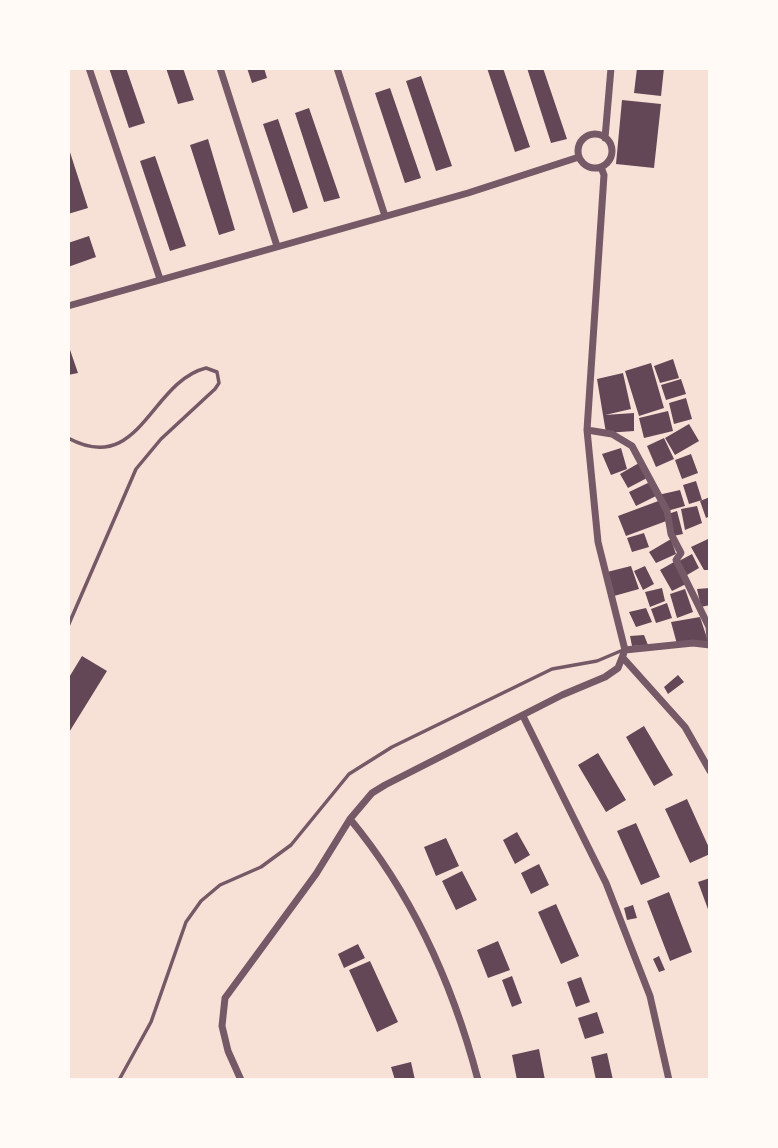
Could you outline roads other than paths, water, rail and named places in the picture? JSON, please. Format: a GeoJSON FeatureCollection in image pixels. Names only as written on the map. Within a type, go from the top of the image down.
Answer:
{"type":"FeatureCollection","features":[{"type":"Feature","properties":{"kind":"street"},"geometry":{"type":"LineString","coordinates":[[89,68],[160,279]]}},
{"type":"Feature","properties":{"kind":"street"},"geometry":{"type":"LineString","coordinates":[[220,68],[277,246]]}},
{"type":"Feature","properties":{"kind":"street"},"geometry":{"type":"LineString","coordinates":[[337,68],[385,216]]}},
{"type":"Feature","properties":{"kind":"street"},"geometry":{"type":"LineString","coordinates":[[601,167],[611,153],[605,138],[611,68]]}},
{"type":"Feature","properties":{"kind":"street"},"geometry":{"type":"LineString","coordinates":[[601,167],[590,167],[579,158],[578,149],[583,138],[594,134],[605,138]]}},
{"type":"Feature","properties":{"kind":"street"},"geometry":{"type":"LineString","coordinates":[[68,306],[579,158]]}},
{"type":"Feature","properties":{"kind":"street"},"geometry":{"type":"LineString","coordinates":[[241,1080],[228,1051],[222,1026],[225,998],[316,873],[350,819],[372,793],[605,677],[624,659],[625,650],[598,542],[587,430],[604,175],[601,167]]}},
{"type":"Feature","properties":{"kind":"street"},"geometry":{"type":"LineString","coordinates":[[587,430],[612,434],[632,446],[667,511],[671,534],[681,553],[676,560],[709,627],[710,639]]}},
{"type":"Feature","properties":{"kind":"street"},"geometry":{"type":"LineString","coordinates":[[625,650],[692,643],[710,645]]}},
{"type":"Feature","properties":{"kind":"street"},"geometry":{"type":"LineString","coordinates":[[624,659],[685,727],[710,771]]}},
{"type":"Feature","properties":{"kind":"street"},"geometry":{"type":"LineString","coordinates":[[523,716],[606,883],[650,996],[669,1080]]}},
{"type":"Feature","properties":{"kind":"street"},"geometry":{"type":"LineString","coordinates":[[350,819],[381,857],[415,913],[461,1016],[478,1080]]}},
{"type":"Feature","properties":{"kind":"lane"},"geometry":{"type":"LineString","coordinates":[[68,438],[82,446],[101,449],[123,443],[186,378],[206,368],[217,372],[219,383],[215,388],[161,439],[129,481],[68,625]]}},
{"type":"Feature","properties":{"kind":"lane"},"geometry":{"type":"LineString","coordinates":[[119,1080],[151,1022],[181,933],[201,901],[220,885],[261,867],[291,845],[349,774],[392,747],[552,669],[597,661],[625,650]]}}]}
